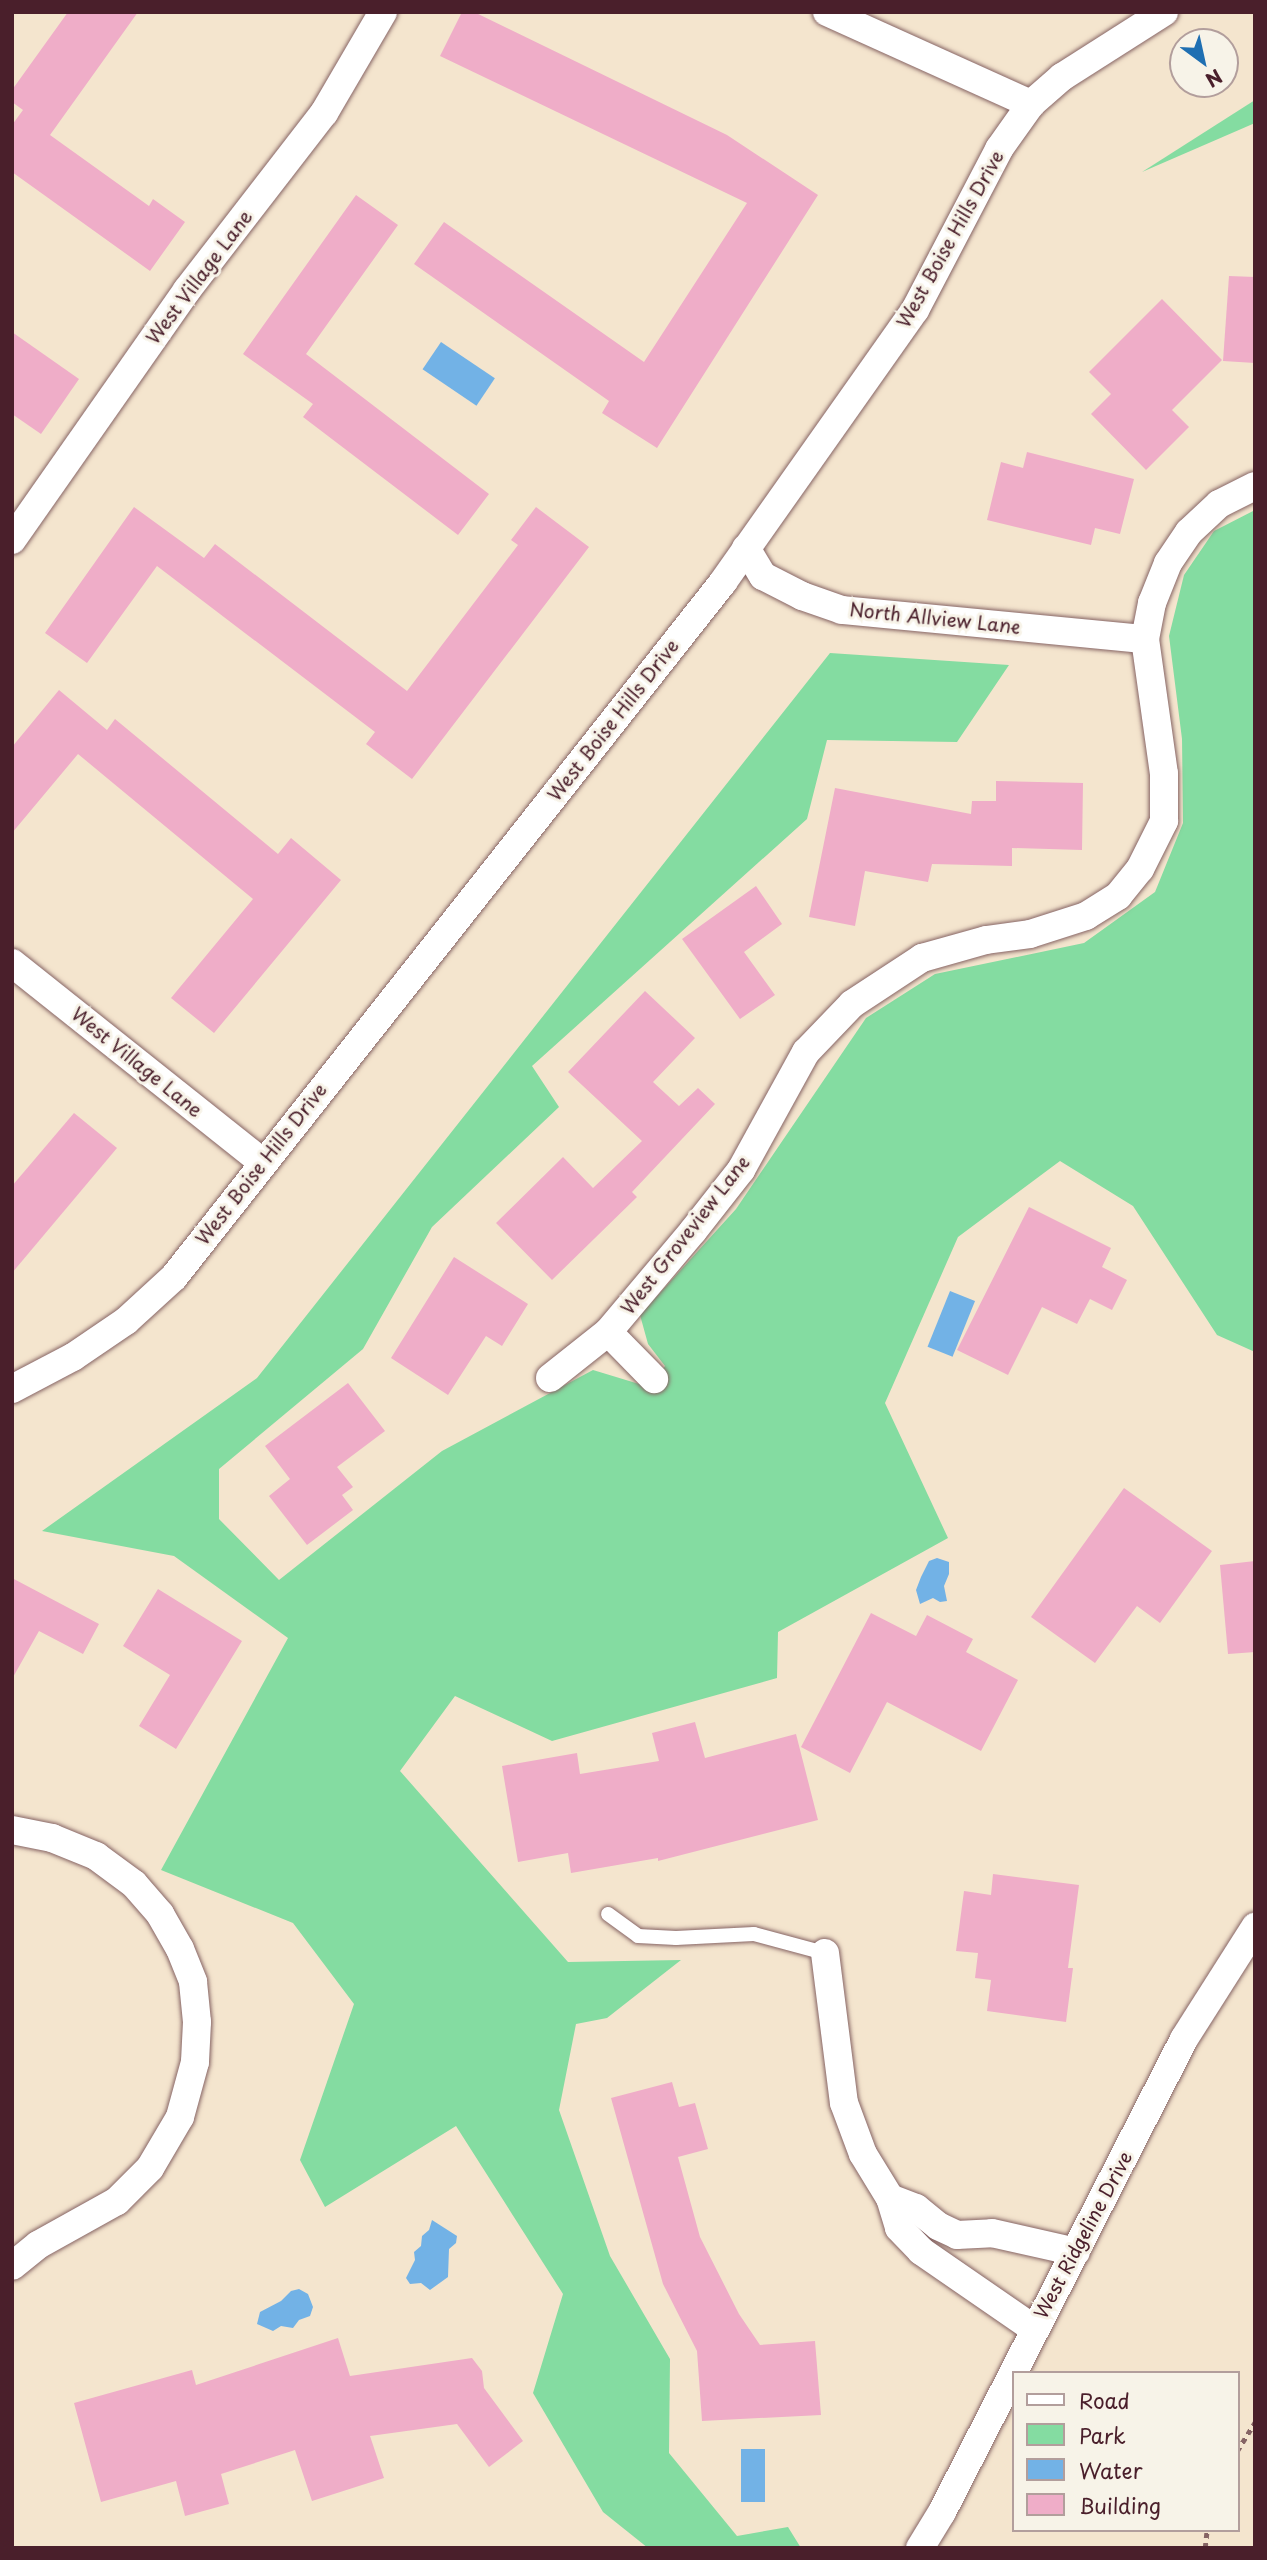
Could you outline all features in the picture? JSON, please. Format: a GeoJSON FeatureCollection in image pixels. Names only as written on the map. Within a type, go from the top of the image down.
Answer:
{"type":"FeatureCollection","features":[{"type":"Feature","properties":{"kind":"street","name":"West Village Lane"},"geometry":{"type":"LineString","coordinates":[[12,540],[187,290],[324,113],[383,12]]}},
{"type":"Feature","properties":{"kind":"street"},"geometry":{"type":"LineString","coordinates":[[827,12],[1031,104]]}},
{"type":"Feature","properties":{"kind":"street","name":"West Boise Hills Drive"},"geometry":{"type":"LineString","coordinates":[[12,1390],[73,1357],[135,1312],[174,1277],[746,548],[915,310],[999,149],[1031,104],[1062,77],[1164,12]]}},
{"type":"Feature","properties":{"kind":"street","name":"West Groveview Lane"},"geometry":{"type":"LineString","coordinates":[[550,1378],[608,1332],[741,1170],[806,1052],[852,1004],[922,958],[986,940],[1030,934],[1086,916],[1118,896],[1140,869],[1164,821],[1164,774],[1145,639],[1153,603],[1168,563],[1189,533],[1219,505],[1255,486]]}},
{"type":"Feature","properties":{"kind":"street","name":"North Allview Lane"},"geometry":{"type":"LineString","coordinates":[[746,548],[763,576],[802,596],[842,610],[1145,639]]}},
{"type":"Feature","properties":{"kind":"street","name":"West Village Lane"},"geometry":{"type":"LineString","coordinates":[[12,963],[262,1162]]}},
{"type":"Feature","properties":{"kind":"street","name":"West Groveview Lane"},"geometry":{"type":"LineString","coordinates":[[608,1332],[654,1379]]}},
{"type":"Feature","properties":{"kind":"street"},"geometry":{"type":"LineString","coordinates":[[12,1830],[52,1838],[96,1856],[134,1884],[160,1914],[180,1949],[193,1982],[197,2022],[195,2062],[180,2117],[150,2168],[117,2201],[38,2245],[12,2266]]}},
{"type":"Feature","properties":{"kind":"street","name":"West Ridgeline Drive"},"geometry":{"type":"LineString","coordinates":[[1013,2371],[1184,2039],[1255,1927]]}},
{"type":"Feature","properties":{"kind":"street"},"geometry":{"type":"LineString","coordinates":[[825,1953],[844,2103],[863,2154],[890,2198],[899,2228],[921,2251],[1034,2329]]}},
{"type":"Feature","properties":{"kind":"street"},"geometry":{"type":"LineString","coordinates":[[890,2198],[916,2208],[939,2226],[957,2235],[977,2236],[992,2233],[1076,2252]]}},
{"type":"Feature","properties":{"kind":"street"},"geometry":{"type":"LineString","coordinates":[[957,2275],[977,2236]]}},
{"type":"Feature","properties":{"kind":"street","name":"West Ridgeline Drive"},"geometry":{"type":"LineString","coordinates":[[920,2548],[942,2512],[1012,2373]]}},
{"type":"Feature","properties":{"kind":"lane"},"geometry":{"type":"LineString","coordinates":[[608,1914],[638,1936],[676,1938],[754,1934],[825,1953]]}},
{"type":"Feature","properties":{"kind":"path"},"geometry":{"type":"LineString","coordinates":[[1239,2448],[1255,2423]]}},
{"type":"Feature","properties":{"kind":"green space"},"geometry":{"type":"Polygon","coordinates":[[[1255,100],[1255,123],[1142,172],[1255,100]]]}},
{"type":"Feature","properties":{"kind":"green space"},"geometry":{"type":"Polygon","coordinates":[[[1255,510],[1255,1352],[1217,1335],[1133,1206],[1060,1161],[958,1237],[885,1403],[948,1538],[778,1632],[777,1678],[552,1741],[455,1696],[400,1771],[568,1962],[681,1960],[607,2018],[576,2024],[559,2110],[610,2256],[670,2359],[669,2453],[737,2536],[788,2527],[801,2548],[648,2548],[603,2512],[533,2393],[563,2294],[456,2126],[325,2207],[300,2160],[354,2004],[293,1923],[161,1870],[288,1638],[174,1556],[42,1531],[257,1378],[830,653],[1009,665],[957,742],[827,740],[807,819],[532,1066],[559,1107],[432,1227],[363,1349],[219,1469],[219,1519],[279,1580],[442,1451],[593,1370],[649,1387],[665,1366],[648,1344],[640,1315],[736,1209],[866,1018],[935,974],[1084,943],[1155,892],[1183,823],[1182,739],[1169,636],[1184,575],[1214,531],[1255,510]]]}},
{"type":"Feature","properties":{"kind":"water"},"geometry":{"type":"Polygon","coordinates":[[[441,342],[495,378],[476,406],[423,369],[441,342]]]}},
{"type":"Feature","properties":{"kind":"water"},"geometry":{"type":"Polygon","coordinates":[[[950,1291],[975,1301],[953,1357],[928,1347],[950,1291]]]}},
{"type":"Feature","properties":{"kind":"water"},"geometry":{"type":"Polygon","coordinates":[[[937,1558],[949,1562],[949,1574],[944,1586],[947,1601],[940,1602],[933,1598],[920,1604],[916,1590],[929,1561],[937,1558]]]}},
{"type":"Feature","properties":{"kind":"water"},"geometry":{"type":"Polygon","coordinates":[[[432,2220],[457,2236],[456,2243],[449,2249],[448,2277],[430,2290],[421,2283],[410,2284],[406,2278],[415,2260],[414,2252],[421,2246],[422,2236],[429,2230],[432,2220]]]}},
{"type":"Feature","properties":{"kind":"water"},"geometry":{"type":"Polygon","coordinates":[[[299,2289],[308,2294],[313,2307],[310,2316],[299,2320],[293,2328],[281,2326],[273,2331],[257,2324],[260,2312],[281,2301],[291,2291],[299,2289]]]}},
{"type":"Feature","properties":{"kind":"water"},"geometry":{"type":"Polygon","coordinates":[[[741,2449],[765,2449],[765,2502],[741,2502],[741,2449]]]}},
{"type":"Feature","properties":{"kind":"building"},"geometry":{"type":"Polygon","coordinates":[[[68,12],[138,12],[50,135],[149,206],[153,199],[185,222],[150,271],[12,172],[12,125],[23,110],[12,102],[12,90],[68,12]]]}},
{"type":"Feature","properties":{"kind":"building"},"geometry":{"type":"Polygon","coordinates":[[[462,12],[474,12],[727,135],[818,195],[657,448],[602,413],[609,401],[414,264],[444,222],[644,362],[747,203],[440,56],[462,12]]]}},
{"type":"Feature","properties":{"kind":"building"},"geometry":{"type":"Polygon","coordinates":[[[356,195],[398,225],[306,354],[489,494],[458,535],[303,417],[313,404],[243,354],[356,195]]]}},
{"type":"Feature","properties":{"kind":"building"},"geometry":{"type":"Polygon","coordinates":[[[1229,276],[1255,277],[1255,363],[1223,361],[1229,276]]]}},
{"type":"Feature","properties":{"kind":"building"},"geometry":{"type":"Polygon","coordinates":[[[1162,299],[1222,360],[1172,410],[1189,427],[1146,470],[1091,414],[1111,394],[1089,372],[1162,299]]]}},
{"type":"Feature","properties":{"kind":"building"},"geometry":{"type":"Polygon","coordinates":[[[12,332],[79,379],[41,434],[12,414],[12,332]]]}},
{"type":"Feature","properties":{"kind":"building"},"geometry":{"type":"Polygon","coordinates":[[[1027,452],[1134,479],[1120,534],[1095,528],[1091,545],[987,520],[1001,462],[1023,468],[1027,452]]]}},
{"type":"Feature","properties":{"kind":"building"},"geometry":{"type":"Polygon","coordinates":[[[134,507],[204,558],[215,544],[407,691],[518,545],[511,540],[536,507],[589,547],[412,779],[366,744],[375,732],[157,566],[87,663],[45,633],[134,507]]]}},
{"type":"Feature","properties":{"kind":"building"},"geometry":{"type":"Polygon","coordinates":[[[59,690],[107,730],[115,719],[278,854],[291,838],[341,880],[214,1033],[171,998],[253,899],[78,754],[12,833],[12,747],[59,690]]]}},
{"type":"Feature","properties":{"kind":"building"},"geometry":{"type":"Polygon","coordinates":[[[996,781],[1083,783],[1082,850],[1012,848],[1012,866],[932,864],[928,882],[865,871],[855,926],[809,917],[835,788],[971,814],[972,801],[996,801],[996,781]]]}},
{"type":"Feature","properties":{"kind":"building"},"geometry":{"type":"Polygon","coordinates":[[[756,886],[782,924],[744,952],[775,995],[740,1019],[682,939],[756,886]]]}},
{"type":"Feature","properties":{"kind":"building"},"geometry":{"type":"Polygon","coordinates":[[[645,991],[695,1038],[653,1082],[679,1106],[698,1088],[715,1104],[632,1192],[637,1197],[552,1280],[496,1223],[563,1157],[593,1188],[642,1141],[568,1072],[645,991]]]}},
{"type":"Feature","properties":{"kind":"building"},"geometry":{"type":"Polygon","coordinates":[[[74,1113],[117,1148],[12,1273],[12,1186],[74,1113]]]}},
{"type":"Feature","properties":{"kind":"building"},"geometry":{"type":"Polygon","coordinates":[[[1029,1207],[1111,1248],[1102,1267],[1127,1280],[1112,1310],[1090,1299],[1077,1324],[1042,1307],[1008,1375],[957,1350],[1029,1207]]]}},
{"type":"Feature","properties":{"kind":"building"},"geometry":{"type":"Polygon","coordinates":[[[454,1257],[528,1304],[502,1346],[486,1336],[448,1395],[391,1358],[454,1257]]]}},
{"type":"Feature","properties":{"kind":"building"},"geometry":{"type":"Polygon","coordinates":[[[348,1383],[385,1431],[337,1467],[353,1487],[342,1495],[353,1510],[307,1545],[269,1496],[290,1479],[265,1446],[348,1383]]]}},
{"type":"Feature","properties":{"kind":"building"},"geometry":{"type":"Polygon","coordinates":[[[1124,1488],[1212,1551],[1160,1623],[1137,1606],[1095,1663],[1031,1617],[1124,1488]]]}},
{"type":"Feature","properties":{"kind":"building"},"geometry":{"type":"Polygon","coordinates":[[[1255,1561],[1255,1652],[1228,1654],[1220,1565],[1255,1561]]]}},
{"type":"Feature","properties":{"kind":"building"},"geometry":{"type":"Polygon","coordinates":[[[12,1578],[99,1624],[83,1654],[39,1631],[12,1679],[12,1578]]]}},
{"type":"Feature","properties":{"kind":"building"},"geometry":{"type":"Polygon","coordinates":[[[158,1589],[242,1641],[176,1749],[139,1726],[170,1675],[123,1646],[158,1589]]]}},
{"type":"Feature","properties":{"kind":"building"},"geometry":{"type":"Polygon","coordinates":[[[871,1613],[916,1636],[927,1615],[973,1639],[966,1652],[1018,1680],[981,1751],[887,1702],[850,1773],[801,1747],[871,1613]]]}},
{"type":"Feature","properties":{"kind":"building"},"geometry":{"type":"Polygon","coordinates":[[[695,1722],[705,1758],[796,1734],[818,1820],[658,1861],[658,1858],[571,1873],[568,1853],[518,1862],[502,1766],[577,1753],[580,1774],[659,1761],[652,1733],[695,1722]]]}},
{"type":"Feature","properties":{"kind":"building"},"geometry":{"type":"Polygon","coordinates":[[[993,1874],[1079,1885],[1068,1968],[1073,1968],[1066,2022],[987,2011],[991,1980],[975,1978],[978,1953],[956,1951],[964,1891],[991,1895],[993,1874]]]}},
{"type":"Feature","properties":{"kind":"building"},"geometry":{"type":"Polygon","coordinates":[[[672,2082],[679,2107],[695,2103],[708,2149],[678,2157],[700,2237],[739,2314],[760,2345],[815,2341],[821,2415],[702,2421],[697,2351],[663,2284],[611,2098],[672,2082]]]}},
{"type":"Feature","properties":{"kind":"building"},"geometry":{"type":"Polygon","coordinates":[[[338,2338],[350,2376],[472,2358],[482,2371],[484,2388],[523,2441],[489,2467],[457,2424],[370,2436],[384,2478],[312,2501],[295,2450],[221,2474],[229,2504],[185,2516],[176,2481],[101,2502],[74,2403],[192,2370],[196,2385],[338,2338]]]}}]}
